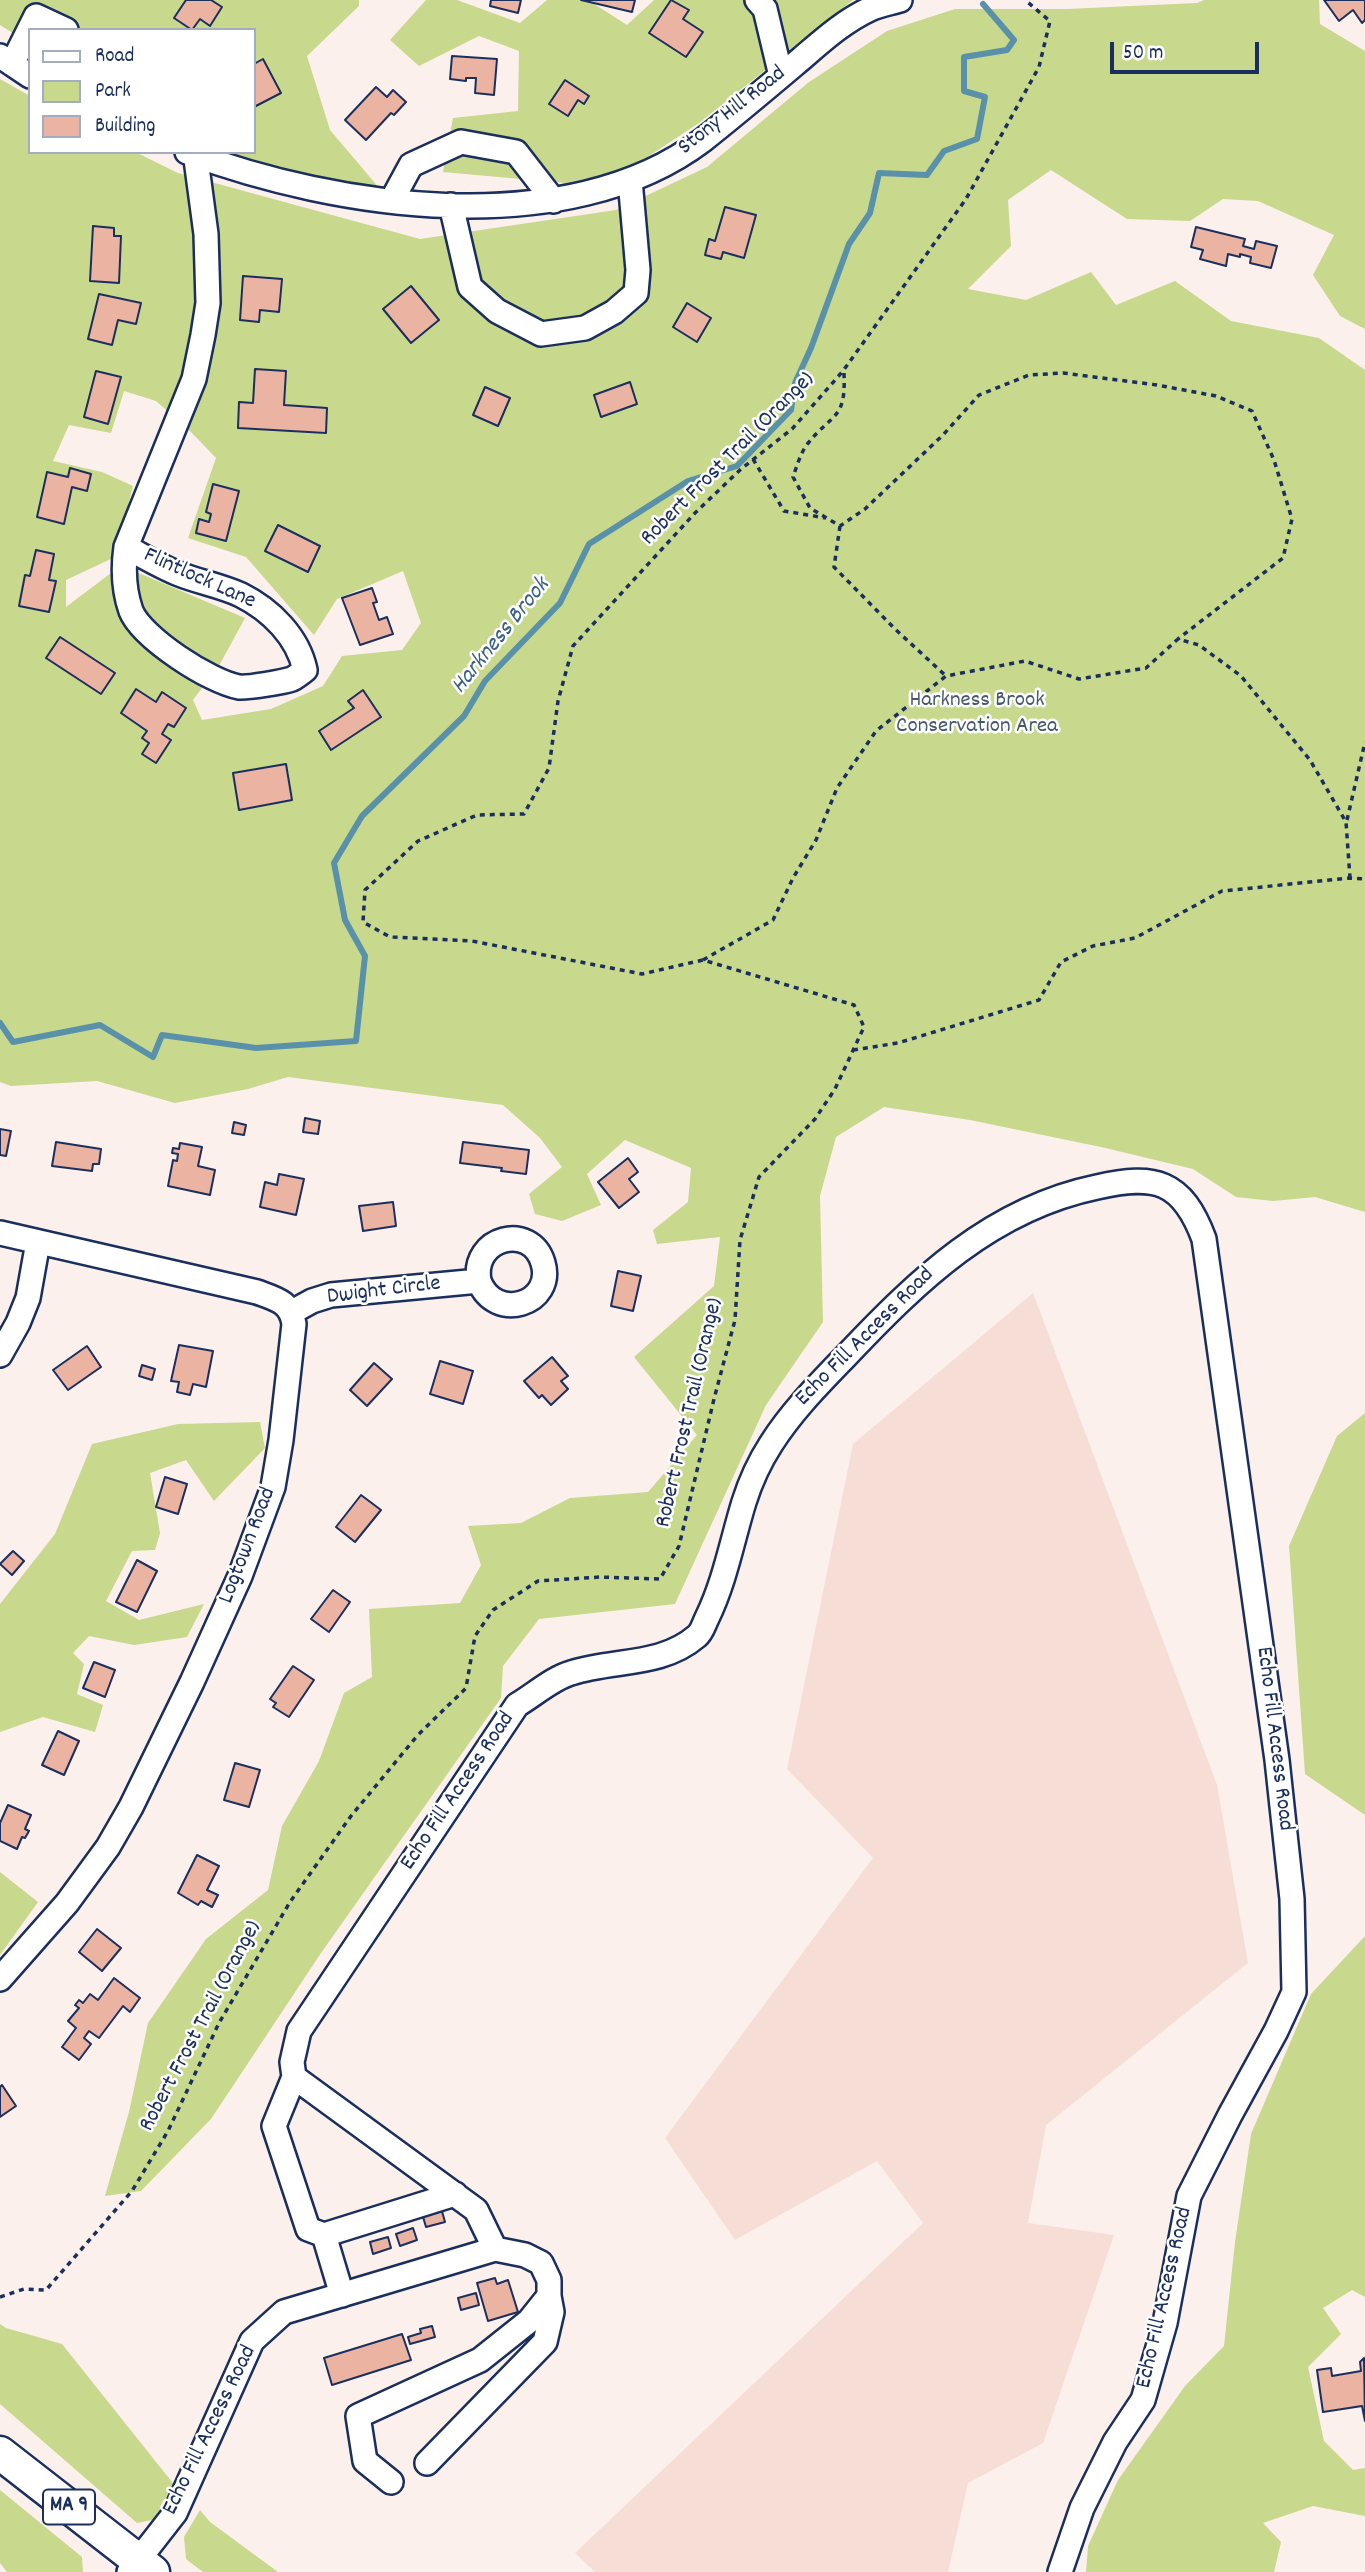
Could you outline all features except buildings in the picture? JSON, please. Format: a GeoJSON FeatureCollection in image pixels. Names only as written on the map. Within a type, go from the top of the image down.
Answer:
{"type":"FeatureCollection","features":[{"type":"Feature","properties":{"kind":"highway","name":"MA 9"},"geometry":{"type":"LineString","coordinates":[[0,2454],[140,2568]]}},
{"type":"Feature","properties":{"kind":"street"},"geometry":{"type":"LineString","coordinates":[[757,0],[765,9],[781,76]]}},
{"type":"Feature","properties":{"kind":"street","name":"Stony Hill Road"},"geometry":{"type":"LineString","coordinates":[[194,154],[237,171],[360,197],[450,205],[554,201],[599,191],[666,164],[701,141],[834,31],[870,9],[900,0]]}},
{"type":"Feature","properties":{"kind":"street"},"geometry":{"type":"LineString","coordinates":[[31,28],[36,16],[62,28]]}},
{"type":"Feature","properties":{"kind":"street"},"geometry":{"type":"LineString","coordinates":[[14,65],[28,34]]}},
{"type":"Feature","properties":{"kind":"street"},"geometry":{"type":"LineString","coordinates":[[392,200],[411,165],[461,142],[516,152],[554,201]]}},
{"type":"Feature","properties":{"kind":"street","name":"Flintlock Lane"},"geometry":{"type":"LineString","coordinates":[[126,547],[176,573],[240,594],[267,611],[301,652],[305,670],[291,679],[240,687],[211,675],[174,654],[143,629],[132,611],[126,587],[126,547],[194,379],[208,303],[206,234],[192,154]]}},
{"type":"Feature","properties":{"kind":"street"},"geometry":{"type":"LineString","coordinates":[[450,205],[470,287],[497,311],[541,334],[585,328],[614,312],[636,293],[638,270],[630,180]]}},
{"type":"Feature","properties":{"kind":"street","name":"Echo Fill Access Road"},"geometry":{"type":"LineString","coordinates":[[324,2235],[308,2229],[274,2126],[294,2077],[292,2062],[299,2031],[517,1706],[569,1673],[668,1655],[699,1635],[720,1592],[745,1499],[769,1447],[796,1409],[889,1310],[938,1265],[1000,1224],[1035,1206],[1077,1191],[1136,1179],[1166,1185],[1195,1215],[1204,1239],[1277,1760],[1292,1899],[1294,1992],[1189,2196],[1165,2323],[1143,2400],[1115,2442],[1082,2508],[1060,2572]]}},
{"type":"Feature","properties":{"kind":"street"},"geometry":{"type":"LineString","coordinates":[[0,1233],[257,1292],[285,1304],[292,1312]]}},
{"type":"Feature","properties":{"kind":"street"},"geometry":{"type":"LineString","coordinates":[[0,1355],[28,1298],[38,1242]]}},
{"type":"Feature","properties":{"kind":"street","name":"Dwight Circle"},"geometry":{"type":"LineString","coordinates":[[292,1312],[331,1295],[479,1281]]}},
{"type":"Feature","properties":{"kind":"street","name":"Logtown Road"},"geometry":{"type":"LineString","coordinates":[[0,1979],[67,1903],[108,1847],[131,1807],[240,1576],[273,1487],[294,1336],[292,1312]]}},
{"type":"Feature","properties":{"kind":"street"},"geometry":{"type":"LineString","coordinates":[[294,2077],[476,2210],[495,2249],[525,2255],[541,2263],[548,2280],[552,2312],[545,2342],[426,2463]]}},
{"type":"Feature","properties":{"kind":"street"},"geometry":{"type":"LineString","coordinates":[[342,2295],[324,2235],[455,2194]]}},
{"type":"Feature","properties":{"kind":"street","name":"Echo Fill Access Road"},"geometry":{"type":"LineString","coordinates":[[140,2568],[175,2513],[253,2341],[284,2312],[495,2249]]}},
{"type":"Feature","properties":{"kind":"street"},"geometry":{"type":"LineString","coordinates":[[390,2482],[365,2461],[358,2416],[480,2360],[529,2321],[548,2295]]}},
{"type":"Feature","properties":{"kind":"path","name":"Robert Frost Trail (Orange)"},"geometry":{"type":"LineString","coordinates":[[0,2297],[24,2289],[46,2290],[132,2191],[168,2131],[219,2023],[290,1902],[351,1816],[417,1736],[466,1688],[475,1636],[493,1610],[538,1580],[600,1577],[660,1579],[680,1546],[713,1399],[735,1320],[740,1240],[759,1177],[815,1119],[835,1089],[864,1027],[854,1005],[704,960],[642,974],[472,941],[390,937],[363,922],[365,890],[418,841],[478,815],[524,814],[549,768],[558,701],[573,646],[695,513],[792,429],[844,371],[966,199],[1039,67],[1050,21],[1025,0]]}},
{"type":"Feature","properties":{"kind":"path"},"geometry":{"type":"LineString","coordinates":[[840,526],[810,508],[793,477],[807,444],[839,414],[845,391],[844,371]]}},
{"type":"Feature","properties":{"kind":"path"},"geometry":{"type":"LineString","coordinates":[[704,960],[773,920],[793,878],[816,840],[836,788],[868,742],[876,731],[946,676],[1026,661],[1079,679],[1146,668],[1178,639],[1283,558],[1292,519],[1274,460],[1252,411],[1216,396],[1157,385],[1063,373],[1029,375],[979,395],[943,435],[865,509],[840,526],[835,567],[895,629],[946,676]]}},
{"type":"Feature","properties":{"kind":"path"},"geometry":{"type":"LineString","coordinates":[[753,460],[784,510],[828,519]]}},
{"type":"Feature","properties":{"kind":"path"},"geometry":{"type":"LineString","coordinates":[[1178,639],[1199,645],[1241,676],[1310,760],[1346,822]]}},
{"type":"Feature","properties":{"kind":"path"},"geometry":{"type":"LineString","coordinates":[[1350,878],[1346,822],[1365,742]]}},
{"type":"Feature","properties":{"kind":"path"},"geometry":{"type":"LineString","coordinates":[[853,1049],[898,1043],[1039,1000],[1062,962],[1093,946],[1135,938],[1223,891],[1350,878],[1365,879]]}},
{"type":"Feature","properties":{"kind":"shaded area"},"geometry":{"type":"Polygon","coordinates":[[[1033,1293],[1217,1785],[1248,1963],[1046,2125],[1028,2223],[1114,2235],[1043,2443],[968,2483],[948,2572],[595,2572],[575,2553],[923,2223],[877,2161],[735,2240],[665,2138],[873,1858],[787,1769],[853,1444],[1033,1293]]]}},
{"type":"Feature","properties":{"kind":"green space"},"geometry":{"type":"Polygon","coordinates":[[[0,0],[359,0],[359,6],[307,56],[330,130],[380,189],[257,169],[227,154],[256,154],[256,28],[28,28],[28,43],[0,25],[0,0]]]}},
{"type":"Feature","properties":{"kind":"green space"},"geometry":{"type":"Polygon","coordinates":[[[426,0],[457,0],[520,23],[547,0],[588,0],[627,25],[654,0],[853,0],[699,123],[626,171],[565,183],[443,172],[453,118],[518,111],[519,51],[479,36],[419,66],[390,40],[426,0]]]}},
{"type":"Feature","properties":{"kind":"green space","name":"Harkness Brook Conservation Area"},"geometry":{"type":"Polygon","coordinates":[[[1204,0],[1319,0],[1320,24],[1365,51],[1365,329],[1340,316],[1313,275],[1334,235],[1258,201],[1223,199],[1190,221],[1127,219],[1051,170],[1008,200],[1011,246],[968,289],[1026,300],[1091,272],[1116,305],[1175,281],[1231,321],[1319,338],[1365,370],[1365,1212],[1315,1197],[1273,1201],[1236,1197],[1193,1169],[970,1120],[884,1107],[836,1137],[820,1196],[823,1322],[766,1405],[675,1604],[539,1619],[503,1666],[501,1698],[321,1953],[211,2119],[141,2191],[105,2196],[129,2112],[148,2023],[206,1939],[268,1890],[282,1826],[319,1761],[344,1693],[372,1677],[369,1609],[460,1603],[481,1565],[468,1526],[521,1523],[570,1498],[648,1492],[697,1435],[634,1357],[714,1286],[720,1237],[657,1244],[653,1230],[688,1202],[691,1168],[625,1140],[587,1174],[601,1205],[562,1221],[535,1214],[529,1194],[562,1167],[540,1138],[503,1105],[288,1077],[248,1089],[175,1103],[97,1081],[11,1086],[0,1082],[0,79],[28,95],[28,154],[139,154],[178,173],[420,239],[616,210],[707,167],[809,82],[887,31],[955,9],[1067,9],[1197,3],[1204,0]],[[124,391],[111,433],[69,425],[53,461],[102,472],[133,486],[115,557],[66,580],[66,607],[115,570],[134,571],[245,618],[220,664],[193,700],[202,720],[271,709],[323,686],[342,656],[402,650],[421,623],[403,571],[337,599],[314,635],[246,557],[188,538],[216,458],[156,401],[124,391]]]}},
{"type":"Feature","properties":{"kind":"green space"},"geometry":{"type":"Polygon","coordinates":[[[1365,1413],[1365,1815],[1305,1774],[1289,1546],[1337,1436],[1365,1413]]]}},
{"type":"Feature","properties":{"kind":"green space"},"geometry":{"type":"Polygon","coordinates":[[[260,1422],[265,1448],[214,1501],[186,1460],[150,1473],[160,1533],[155,1550],[132,1551],[106,1601],[139,1620],[204,1604],[187,1637],[134,1645],[89,1636],[73,1653],[84,1664],[77,1694],[103,1705],[95,1732],[43,1717],[0,1732],[0,1604],[55,1534],[92,1444],[178,1424],[260,1422]]]}},
{"type":"Feature","properties":{"kind":"green space"},"geometry":{"type":"Polygon","coordinates":[[[0,1872],[38,1902],[0,1955],[0,1872]]]}},
{"type":"Feature","properties":{"kind":"green space"},"geometry":{"type":"Polygon","coordinates":[[[1365,1936],[1365,2297],[1352,2290],[1323,2308],[1341,2334],[1308,2367],[1324,2441],[1353,2470],[1365,2468],[1365,2516],[1313,2506],[1263,2523],[1281,2542],[1274,2572],[1086,2572],[1088,2546],[1118,2480],[1185,2386],[1224,2346],[1235,2242],[1251,2134],[1311,1994],[1365,1936]]]}},
{"type":"Feature","properties":{"kind":"green space"},"geometry":{"type":"Polygon","coordinates":[[[0,2324],[62,2344],[176,2487],[152,2520],[137,2523],[0,2404],[0,2324]]]}},
{"type":"Feature","properties":{"kind":"green space"},"geometry":{"type":"Polygon","coordinates":[[[0,2490],[82,2557],[83,2572],[7,2572],[0,2563],[0,2490]]]}},
{"type":"Feature","properties":{"kind":"green space"},"geometry":{"type":"Polygon","coordinates":[[[200,2510],[210,2522],[278,2572],[203,2572],[186,2559],[184,2537],[200,2510]]]}},
{"type":"Feature","properties":{"kind":"waterway","name":"Harkness Brook"},"geometry":{"type":"LineString","coordinates":[[0,1023],[13,1042],[100,1025],[153,1057],[162,1035],[256,1048],[356,1041],[365,956],[345,920],[334,863],[362,816],[464,716],[485,681],[560,603],[589,544],[688,481],[737,466],[791,410],[795,383],[811,348],[849,244],[870,213],[879,173],[927,175],[944,151],[977,139],[985,97],[964,91],[964,57],[1007,50],[1014,40],[983,4]]}}]}
